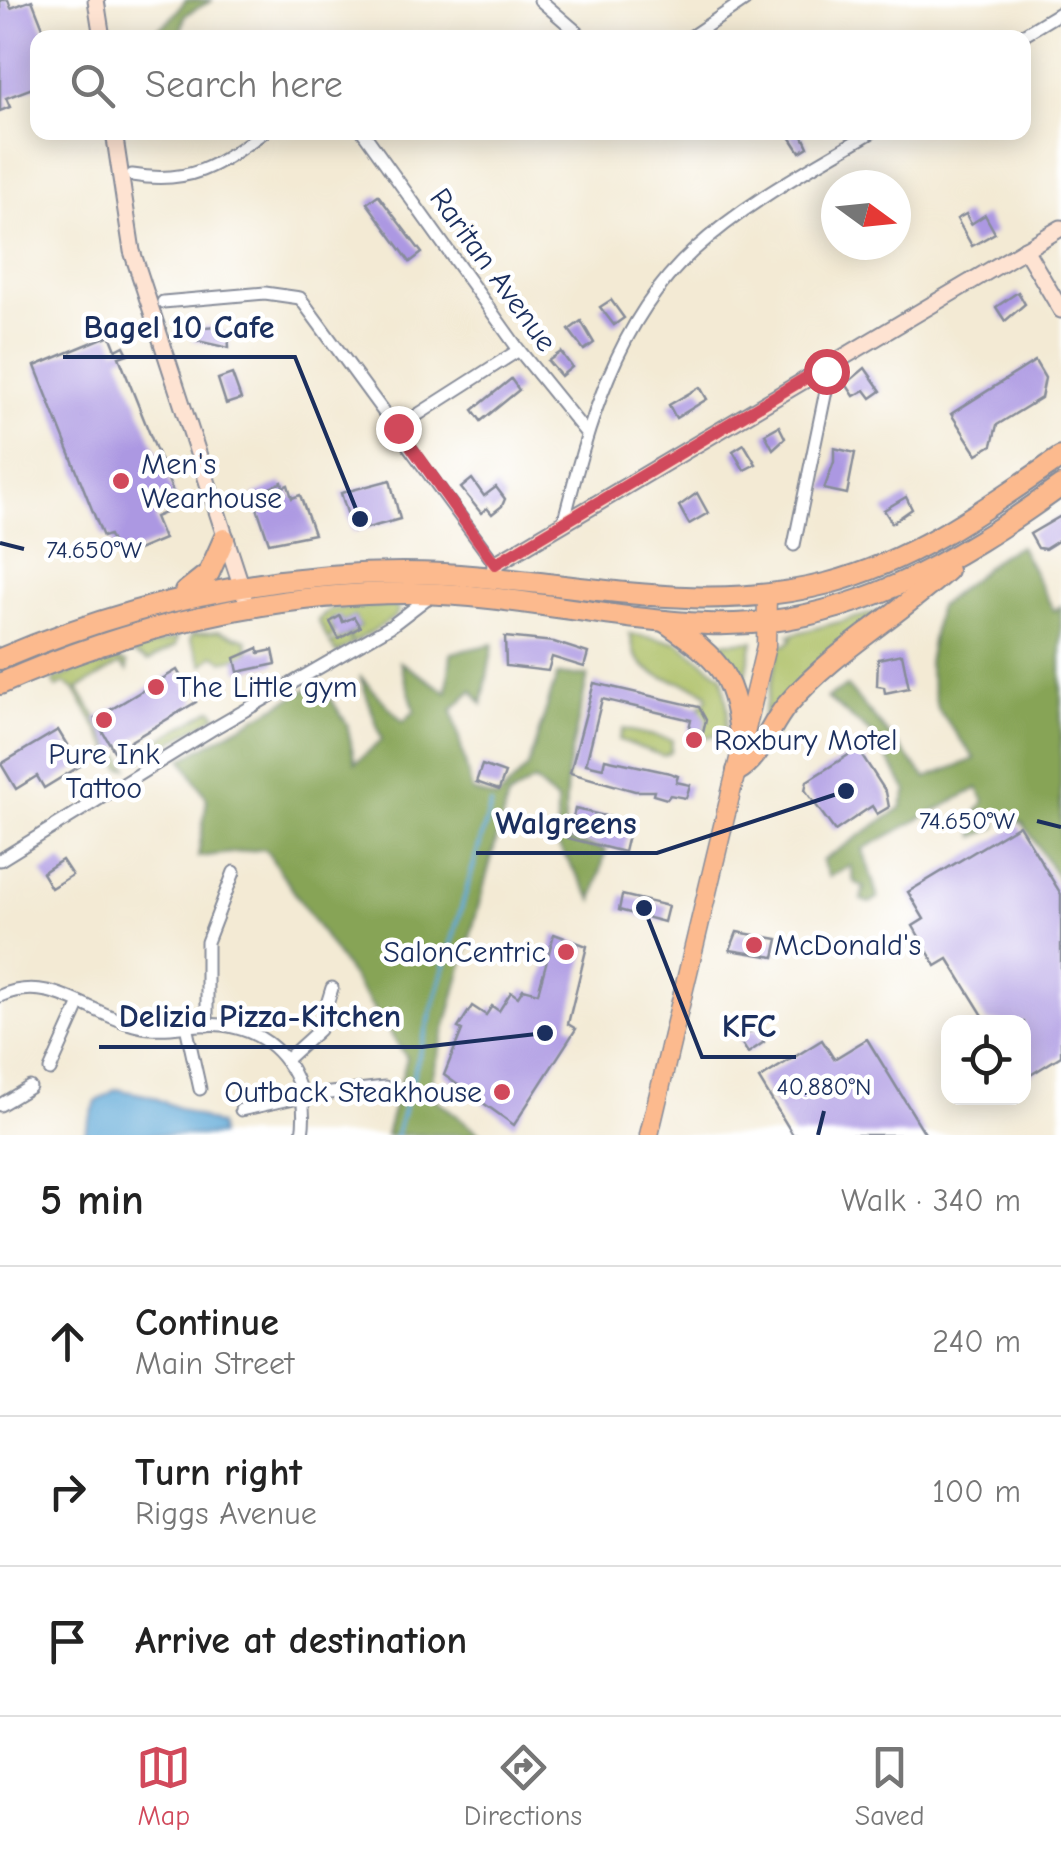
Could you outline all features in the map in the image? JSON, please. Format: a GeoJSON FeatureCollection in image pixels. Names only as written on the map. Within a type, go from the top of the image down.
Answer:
{"type":"FeatureCollection","features":[{"type":"Feature","properties":{"kind":"highway"},"geometry":{"type":"LineString","coordinates":[[0,659],[173,600],[238,586],[372,573],[494,571],[681,600],[767,596],[834,582],[906,554],[952,530],[1061,457]]}},
{"type":"Feature","properties":{"kind":"highway"},"geometry":{"type":"LineString","coordinates":[[736,771],[750,763],[778,717],[808,682],[967,552],[1061,486]]}},
{"type":"Feature","properties":{"kind":"highway"},"geometry":{"type":"LineString","coordinates":[[173,600],[204,579],[224,540]]}},
{"type":"Feature","properties":{"kind":"highway"},"geometry":{"type":"LineString","coordinates":[[0,684],[162,627],[271,604],[367,594],[434,593],[540,601],[662,620],[769,622],[882,593],[967,552]]}},
{"type":"Feature","properties":{"kind":"highway"},"geometry":{"type":"LineString","coordinates":[[0,672],[108,632],[227,600],[237,593],[238,586]]}},
{"type":"Feature","properties":{"kind":"highway"},"geometry":{"type":"LineString","coordinates":[[662,620],[709,652],[724,670],[736,696],[742,749]]}},
{"type":"Feature","properties":{"kind":"main road"},"geometry":{"type":"LineString","coordinates":[[649,1135],[742,749],[769,622],[767,596]]}},
{"type":"Feature","properties":{"kind":"street"},"geometry":{"type":"LineString","coordinates":[[96,0],[101,30]]}},
{"type":"Feature","properties":{"kind":"street"},"geometry":{"type":"LineString","coordinates":[[540,0],[575,30]]}},
{"type":"Feature","properties":{"kind":"street"},"geometry":{"type":"LineString","coordinates":[[700,30],[746,0]]}},
{"type":"Feature","properties":{"kind":"street"},"geometry":{"type":"LineString","coordinates":[[1031,30],[1061,12]]}},
{"type":"Feature","properties":{"kind":"street"},"geometry":{"type":"LineString","coordinates":[[115,140],[132,251],[238,586],[251,599],[271,604]]}},
{"type":"Feature","properties":{"kind":"street"},"geometry":{"type":"LineString","coordinates":[[132,175],[152,178],[207,171],[252,140]]}},
{"type":"Feature","properties":{"kind":"street","name":"Raritan Avenue"},"geometry":{"type":"LineString","coordinates":[[369,140],[519,350],[588,434]]}},
{"type":"Feature","properties":{"kind":"street"},"geometry":{"type":"LineString","coordinates":[[563,524],[588,434],[618,354],[664,283],[690,253],[792,180],[859,140]]}},
{"type":"Feature","properties":{"kind":"street"},"geometry":{"type":"LineString","coordinates":[[162,302],[265,294],[296,296],[398,428],[494,571],[563,524],[1061,228]]}},
{"type":"Feature","properties":{"kind":"street"},"geometry":{"type":"LineString","coordinates":[[1025,249],[1061,310]]}},
{"type":"Feature","properties":{"kind":"street"},"geometry":{"type":"LineString","coordinates":[[398,428],[519,350]]}},
{"type":"Feature","properties":{"kind":"street"},"geometry":{"type":"LineString","coordinates":[[794,545],[827,387],[824,367]]}},
{"type":"Feature","properties":{"kind":"street"},"geometry":{"type":"LineString","coordinates":[[0,860],[210,730],[391,626],[434,593]]}},
{"type":"Feature","properties":{"kind":"street"},"geometry":{"type":"LineString","coordinates":[[208,1025],[207,942],[234,872]]}},
{"type":"Feature","properties":{"kind":"street"},"geometry":{"type":"LineString","coordinates":[[0,996],[35,988],[142,1028],[208,1025],[256,1035],[286,1060],[303,1096],[302,1135]]}},
{"type":"Feature","properties":{"kind":"street"},"geometry":{"type":"LineString","coordinates":[[286,1060],[319,1030],[332,988]]}},
{"type":"Feature","properties":{"kind":"street"},"geometry":{"type":"LineString","coordinates":[[50,1070],[80,1002]]}},
{"type":"Feature","properties":{"kind":"street"},"geometry":{"type":"LineString","coordinates":[[186,1026],[200,1089]]}},
{"type":"Feature","properties":{"kind":"street"},"geometry":{"type":"LineString","coordinates":[[0,1104],[30,1087]]}},
{"type":"Feature","properties":{"kind":"street"},"geometry":{"type":"LineString","coordinates":[[241,1110],[303,1096],[385,1087]]}},
{"type":"Feature","properties":{"kind":"green space"},"geometry":{"type":"Polygon","coordinates":[[[186,0],[213,0],[185,15],[182,30],[156,30],[186,0]]]}},
{"type":"Feature","properties":{"kind":"green space"},"geometry":{"type":"Polygon","coordinates":[[[1020,546],[1054,611],[1061,606],[1061,883],[1023,823],[997,811],[997,827],[975,837],[972,820],[984,801],[978,788],[863,849],[878,898],[870,903],[861,900],[864,887],[854,882],[851,866],[829,877],[822,861],[901,808],[907,791],[874,736],[827,698],[847,686],[926,778],[975,759],[937,708],[928,663],[938,607],[1000,556],[1020,546]]]}},
{"type":"Feature","properties":{"kind":"green space"},"geometry":{"type":"Polygon","coordinates":[[[394,605],[399,610],[395,617],[337,653],[330,644],[347,635],[352,642],[349,634],[360,627],[354,617],[343,622],[340,617],[332,618],[334,636],[328,640],[318,620],[331,609],[394,605]]]}},
{"type":"Feature","properties":{"kind":"green space"},"geometry":{"type":"Polygon","coordinates":[[[878,612],[879,617],[763,717],[780,645],[786,645],[792,638],[789,635],[878,612]]]}},
{"type":"Feature","properties":{"kind":"green space"},"geometry":{"type":"Polygon","coordinates":[[[219,631],[247,640],[249,655],[223,661],[214,655],[203,665],[190,639],[192,634],[219,631]]]}},
{"type":"Feature","properties":{"kind":"green space"},"geometry":{"type":"Polygon","coordinates":[[[629,634],[677,642],[722,676],[728,711],[725,735],[702,737],[699,707],[708,699],[706,693],[651,672],[636,656],[629,634]]]}},
{"type":"Feature","properties":{"kind":"green space"},"geometry":{"type":"Polygon","coordinates":[[[177,638],[175,646],[148,661],[130,652],[177,638]]]}},
{"type":"Feature","properties":{"kind":"green space"},"geometry":{"type":"Polygon","coordinates":[[[753,641],[743,690],[739,690],[746,673],[737,681],[711,643],[753,641]]]}},
{"type":"Feature","properties":{"kind":"green space"},"geometry":{"type":"Polygon","coordinates":[[[493,644],[482,704],[472,690],[452,710],[472,791],[497,799],[528,767],[557,675],[588,675],[567,772],[564,840],[606,850],[593,900],[557,844],[557,801],[534,781],[508,797],[428,1093],[482,1135],[386,1135],[407,1058],[265,849],[198,857],[207,799],[182,759],[320,682],[347,724],[355,763],[382,740],[360,676],[403,722],[415,711],[400,662],[447,692],[451,653],[493,644]]]}},
{"type":"Feature","properties":{"kind":"green space"},"geometry":{"type":"Polygon","coordinates":[[[112,657],[127,663],[127,671],[120,664],[78,689],[128,768],[121,768],[74,689],[64,683],[56,688],[53,680],[112,657]]]}},
{"type":"Feature","properties":{"kind":"green space"},"geometry":{"type":"Polygon","coordinates":[[[212,709],[217,715],[141,760],[137,758],[139,752],[212,709]]]}},
{"type":"Feature","properties":{"kind":"green space"},"geometry":{"type":"Polygon","coordinates":[[[623,729],[672,740],[671,752],[663,756],[619,740],[623,729]]]}},
{"type":"Feature","properties":{"kind":"water"},"geometry":{"type":"Polygon","coordinates":[[[116,1089],[150,1096],[219,1125],[220,1135],[84,1135],[96,1102],[116,1089]]]}},
{"type":"Feature","properties":{"kind":"building"},"geometry":{"type":"Polygon","coordinates":[[[0,0],[8,0],[11,8],[32,0],[44,30],[30,30],[30,89],[6,98],[10,107],[0,111],[0,0]]]}},
{"type":"Feature","properties":{"kind":"building"},"geometry":{"type":"Polygon","coordinates":[[[792,140],[805,140],[808,147],[800,152],[792,140]]]}},
{"type":"Feature","properties":{"kind":"building"},"geometry":{"type":"Polygon","coordinates":[[[378,195],[422,253],[410,262],[367,203],[378,195]]]}},
{"type":"Feature","properties":{"kind":"building"},"geometry":{"type":"Polygon","coordinates":[[[966,214],[971,224],[985,215],[995,233],[972,246],[957,219],[966,214]]]}},
{"type":"Feature","properties":{"kind":"building"},"geometry":{"type":"Polygon","coordinates":[[[1018,292],[1025,304],[1005,321],[996,307],[1018,292]]]}},
{"type":"Feature","properties":{"kind":"building"},"geometry":{"type":"Polygon","coordinates":[[[611,300],[624,318],[614,325],[600,307],[611,300]]]}},
{"type":"Feature","properties":{"kind":"building"},"geometry":{"type":"Polygon","coordinates":[[[581,321],[594,343],[584,350],[569,330],[581,321]]]}},
{"type":"Feature","properties":{"kind":"building"},"geometry":{"type":"Polygon","coordinates":[[[217,326],[219,332],[228,331],[229,348],[193,340],[192,328],[217,326]]]}},
{"type":"Feature","properties":{"kind":"building"},"geometry":{"type":"Polygon","coordinates":[[[110,335],[116,350],[124,346],[128,354],[119,357],[179,507],[155,517],[164,539],[118,558],[109,535],[103,537],[35,366],[110,335]]]}},
{"type":"Feature","properties":{"kind":"building"},"geometry":{"type":"Polygon","coordinates":[[[561,352],[572,367],[561,376],[548,361],[561,352]]]}},
{"type":"Feature","properties":{"kind":"building"},"geometry":{"type":"Polygon","coordinates":[[[1035,361],[1045,378],[1041,398],[997,425],[992,445],[977,454],[951,414],[1035,361]]]}},
{"type":"Feature","properties":{"kind":"building"},"geometry":{"type":"Polygon","coordinates":[[[865,368],[881,391],[871,398],[865,390],[854,396],[846,384],[865,368]]]}},
{"type":"Feature","properties":{"kind":"building"},"geometry":{"type":"Polygon","coordinates":[[[232,374],[241,399],[226,404],[218,379],[232,374]]]}},
{"type":"Feature","properties":{"kind":"building"},"geometry":{"type":"Polygon","coordinates":[[[511,379],[519,390],[481,421],[473,410],[511,379]]]}},
{"type":"Feature","properties":{"kind":"building"},"geometry":{"type":"Polygon","coordinates":[[[700,387],[707,399],[676,418],[669,405],[700,387]]]}},
{"type":"Feature","properties":{"kind":"building"},"geometry":{"type":"Polygon","coordinates":[[[779,426],[785,438],[773,449],[765,434],[779,426]]]}},
{"type":"Feature","properties":{"kind":"building"},"geometry":{"type":"Polygon","coordinates":[[[744,444],[756,464],[744,470],[733,451],[744,444]]]}},
{"type":"Feature","properties":{"kind":"building"},"geometry":{"type":"Polygon","coordinates":[[[834,448],[855,453],[847,494],[824,489],[834,462],[834,448]]]}},
{"type":"Feature","properties":{"kind":"building"},"geometry":{"type":"Polygon","coordinates":[[[472,479],[484,496],[496,487],[505,499],[502,506],[492,514],[487,508],[481,513],[461,488],[472,479]]]}},
{"type":"Feature","properties":{"kind":"building"},"geometry":{"type":"Polygon","coordinates":[[[390,480],[400,519],[353,532],[341,493],[390,480]]]}},
{"type":"Feature","properties":{"kind":"building"},"geometry":{"type":"Polygon","coordinates":[[[282,482],[283,487],[288,485],[292,498],[300,495],[314,534],[269,543],[253,496],[282,482]]]}},
{"type":"Feature","properties":{"kind":"building"},"geometry":{"type":"Polygon","coordinates":[[[697,493],[708,513],[689,524],[679,506],[697,493]]]}},
{"type":"Feature","properties":{"kind":"building"},"geometry":{"type":"Polygon","coordinates":[[[906,497],[912,509],[892,523],[884,510],[906,497]]]}},
{"type":"Feature","properties":{"kind":"building"},"geometry":{"type":"Polygon","coordinates":[[[1061,516],[1061,539],[1045,549],[1038,548],[1030,534],[1061,516]]]}},
{"type":"Feature","properties":{"kind":"building"},"geometry":{"type":"Polygon","coordinates":[[[340,616],[343,622],[354,617],[360,627],[339,639],[330,622],[340,616]]]}},
{"type":"Feature","properties":{"kind":"building"},"geometry":{"type":"Polygon","coordinates":[[[505,637],[554,642],[588,653],[584,667],[552,657],[548,671],[506,666],[505,637]]]}},
{"type":"Feature","properties":{"kind":"building"},"geometry":{"type":"Polygon","coordinates":[[[258,648],[259,653],[273,650],[276,664],[238,672],[235,658],[258,648]]]}},
{"type":"Feature","properties":{"kind":"building"},"geometry":{"type":"Polygon","coordinates":[[[902,654],[909,688],[885,693],[884,687],[877,686],[878,659],[902,654]]]}},
{"type":"Feature","properties":{"kind":"building"},"geometry":{"type":"Polygon","coordinates":[[[177,670],[196,702],[114,751],[95,719],[177,670]]]}},
{"type":"Feature","properties":{"kind":"building","name":"Roxbury Motel"},"geometry":{"type":"Polygon","coordinates":[[[594,683],[699,707],[706,720],[700,746],[686,742],[691,720],[602,699],[586,764],[603,768],[605,759],[670,773],[678,776],[676,782],[690,785],[686,798],[670,795],[667,799],[653,795],[654,791],[635,791],[570,773],[594,683]]]}},
{"type":"Feature","properties":{"kind":"building"},"geometry":{"type":"Polygon","coordinates":[[[58,730],[80,766],[44,788],[37,776],[16,789],[1,764],[58,730]]]}},
{"type":"Feature","properties":{"kind":"building"},"geometry":{"type":"Polygon","coordinates":[[[858,749],[886,792],[889,807],[877,814],[872,806],[835,831],[805,790],[807,781],[858,749]]]}},
{"type":"Feature","properties":{"kind":"building"},"geometry":{"type":"Polygon","coordinates":[[[482,765],[505,773],[499,790],[476,782],[482,765]]]}},
{"type":"Feature","properties":{"kind":"building"},"geometry":{"type":"Polygon","coordinates":[[[575,809],[631,822],[624,852],[568,838],[575,809]]]}},
{"type":"Feature","properties":{"kind":"building"},"geometry":{"type":"Polygon","coordinates":[[[1019,825],[1061,894],[1061,1056],[1031,1075],[1031,1015],[983,1015],[948,959],[936,966],[913,926],[924,919],[908,892],[1019,825]]]}},
{"type":"Feature","properties":{"kind":"building"},"geometry":{"type":"Polygon","coordinates":[[[62,860],[72,875],[51,888],[42,873],[62,860]]]}},
{"type":"Feature","properties":{"kind":"building"},"geometry":{"type":"Polygon","coordinates":[[[622,895],[668,906],[664,922],[619,910],[622,895]]]}},
{"type":"Feature","properties":{"kind":"building","name":"McDonald's"},"geometry":{"type":"Polygon","coordinates":[[[737,932],[778,939],[774,957],[730,950],[737,932]]]}},
{"type":"Feature","properties":{"kind":"building"},"geometry":{"type":"Polygon","coordinates":[[[554,934],[587,946],[568,1024],[576,1029],[514,1125],[444,1075],[462,1030],[458,1028],[472,1006],[486,1015],[492,1006],[499,1011],[511,992],[518,997],[523,989],[538,993],[554,934]]]}},
{"type":"Feature","properties":{"kind":"building"},"geometry":{"type":"Polygon","coordinates":[[[756,1028],[764,1042],[748,1053],[739,1039],[756,1028]]]}},
{"type":"Feature","properties":{"kind":"building"},"geometry":{"type":"Polygon","coordinates":[[[867,1039],[926,1135],[793,1135],[759,1079],[822,1040],[834,1059],[867,1039]]]}},
{"type":"Feature","properties":{"kind":"waterway"},"geometry":{"type":"LineString","coordinates":[[396,1135],[491,805]]}},
{"type":"Feature","properties":{"kind":"place","name":"Men's Wearhouse"},"geometry":{"type":"Point","coordinates":[121,481]}},
{"type":"Feature","properties":{"kind":"place","name":"Bagel 10 Cafe"},"geometry":{"type":"Point","coordinates":[360,519]}},
{"type":"Feature","properties":{"kind":"place","name":"The Little gym"},"geometry":{"type":"Point","coordinates":[156,687]}},
{"type":"Feature","properties":{"kind":"place","name":"Pure Ink Tattoo"},"geometry":{"type":"Point","coordinates":[104,720]}},
{"type":"Feature","properties":{"kind":"place","name":"Roxbury Motel"},"geometry":{"type":"Point","coordinates":[694,740]}},
{"type":"Feature","properties":{"kind":"place","name":"Walgreens"},"geometry":{"type":"Point","coordinates":[846,791]}},
{"type":"Feature","properties":{"kind":"place","name":"KFC"},"geometry":{"type":"Point","coordinates":[644,908]}},
{"type":"Feature","properties":{"kind":"place","name":"McDonald's"},"geometry":{"type":"Point","coordinates":[754,945]}},
{"type":"Feature","properties":{"kind":"place","name":"SalonCentric"},"geometry":{"type":"Point","coordinates":[566,952]}},
{"type":"Feature","properties":{"kind":"place","name":"Delizia Pizza-Kitchen"},"geometry":{"type":"Point","coordinates":[545,1033]}},
{"type":"Feature","properties":{"kind":"place","name":"Outback Steakhouse"},"geometry":{"type":"Point","coordinates":[502,1092]}},
{"type":"Feature","properties":{"kind":"route"},"geometry":{"type":"LineString","coordinates":[[398,428],[495,564],[824,367],[826,371]]}}]}
